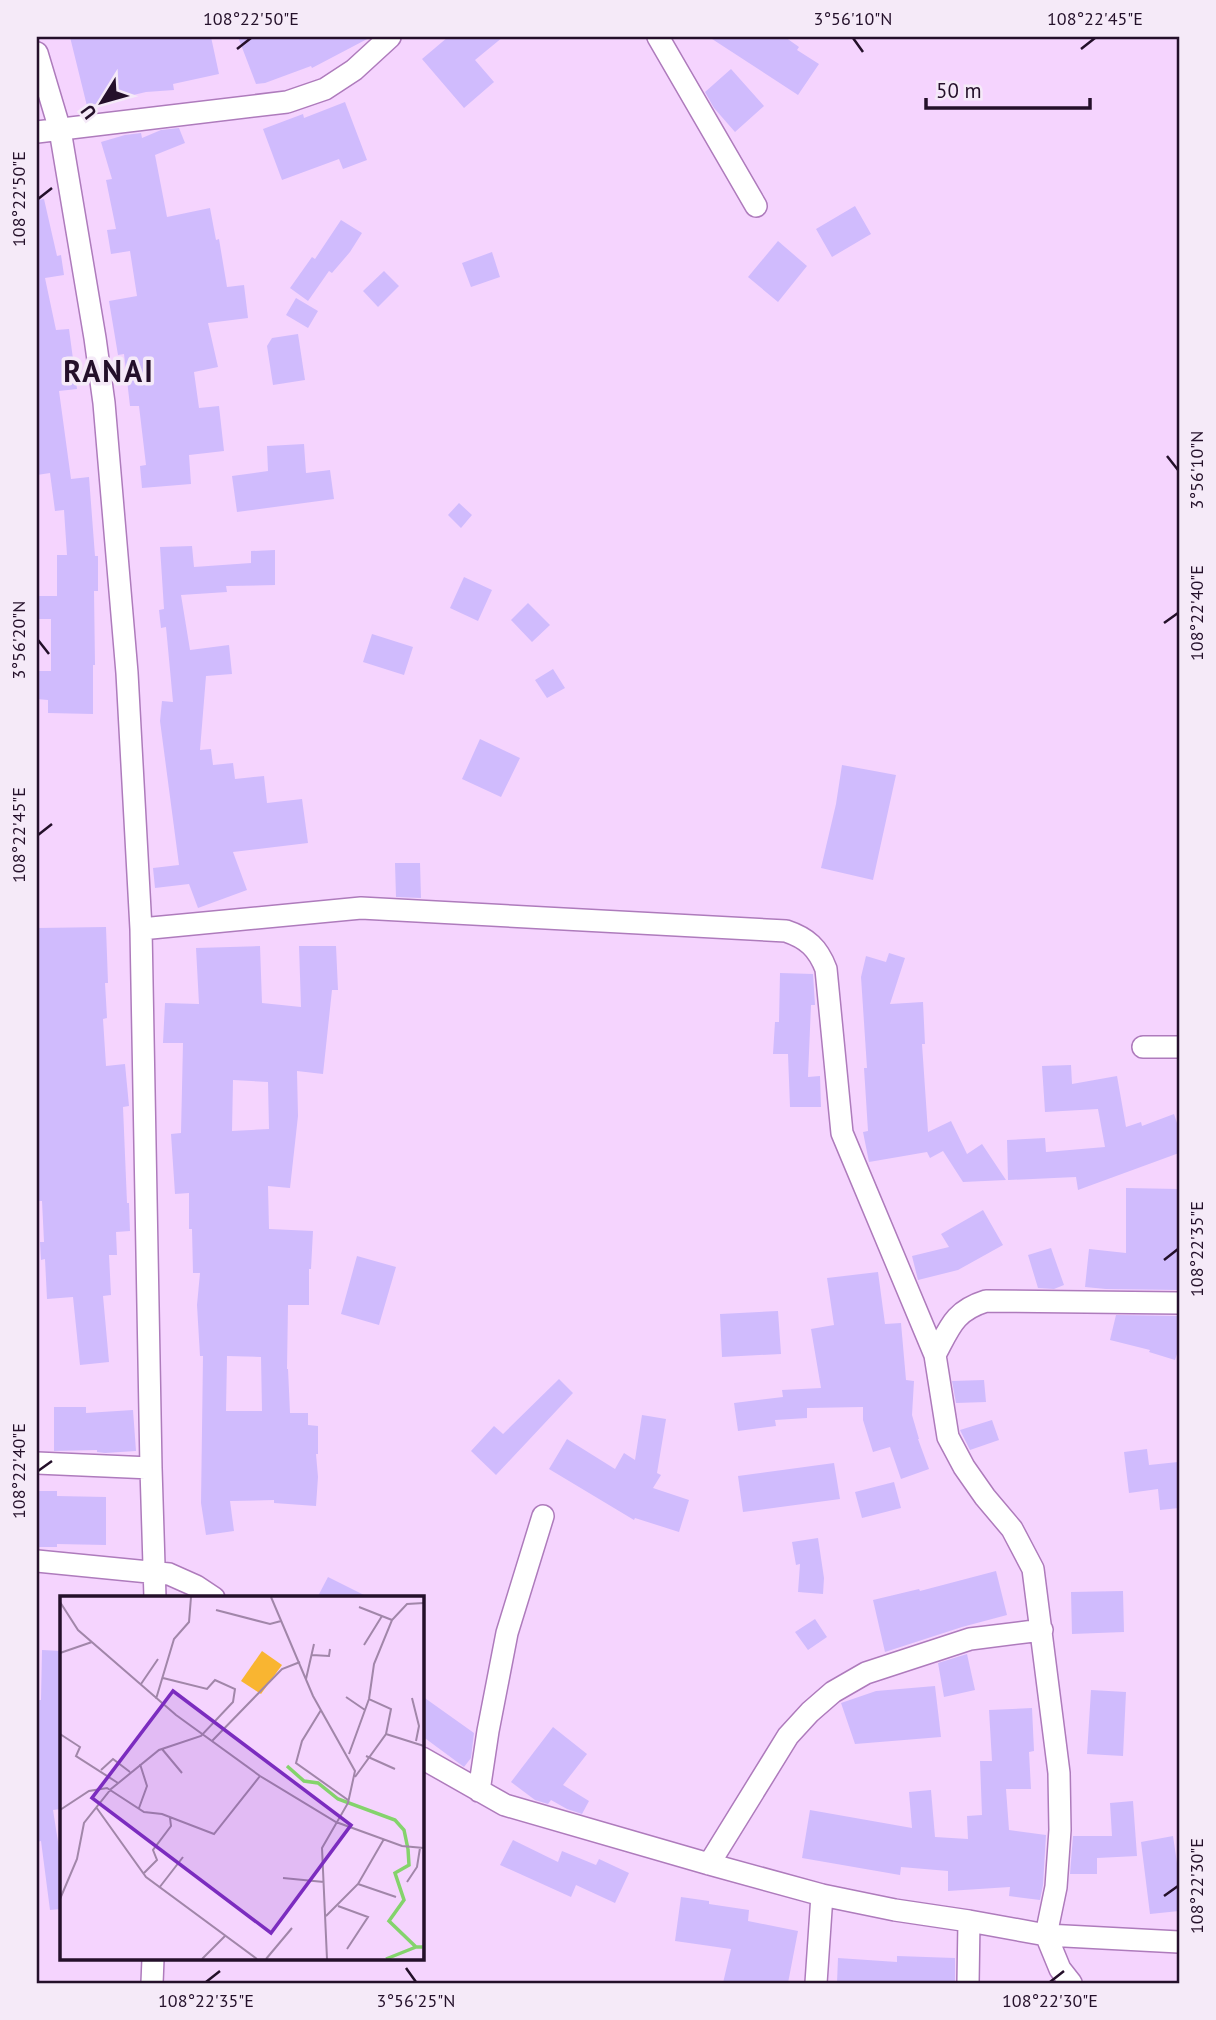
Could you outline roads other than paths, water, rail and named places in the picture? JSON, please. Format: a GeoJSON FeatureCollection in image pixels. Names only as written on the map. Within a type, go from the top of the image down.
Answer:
{"type":"FeatureCollection","features":[{"type":"Feature","properties":{"kind":"street"},"geometry":{"type":"LineString","coordinates":[[37,132],[287,102],[325,89],[354,70],[390,37]]}},
{"type":"Feature","properties":{"kind":"street"},"geometry":{"type":"LineString","coordinates":[[658,37],[755,205]]}},
{"type":"Feature","properties":{"kind":"street"},"geometry":{"type":"LineString","coordinates":[[37,54],[60,130],[104,403],[127,673],[141,929],[150,1468],[155,1596]]}},
{"type":"Feature","properties":{"kind":"street"},"geometry":{"type":"LineString","coordinates":[[141,929],[361,908],[786,931],[811,943],[821,956],[826,970],[842,1133],[935,1355],[948,1437],[964,1467],[1012,1529],[1033,1569],[1059,1773],[1060,1830],[1056,1887],[1046,1935],[1060,1969],[1071,1983]]}},
{"type":"Feature","properties":{"kind":"street"},"geometry":{"type":"LineString","coordinates":[[1143,1047],[1179,1047]]}},
{"type":"Feature","properties":{"kind":"street"},"geometry":{"type":"LineString","coordinates":[[935,1355],[960,1313],[986,1301],[1179,1303]]}},
{"type":"Feature","properties":{"kind":"street"},"geometry":{"type":"LineString","coordinates":[[37,1463],[150,1468]]}},
{"type":"Feature","properties":{"kind":"street"},"geometry":{"type":"LineString","coordinates":[[479,1791],[507,1633],[543,1516]]}},
{"type":"Feature","properties":{"kind":"street"},"geometry":{"type":"LineString","coordinates":[[37,1561],[169,1574],[212,1596]]}},
{"type":"Feature","properties":{"kind":"street"},"geometry":{"type":"LineString","coordinates":[[709,1864],[788,1736],[833,1692],[866,1673],[970,1639],[1042,1630]]}},
{"type":"Feature","properties":{"kind":"street"},"geometry":{"type":"LineString","coordinates":[[424,1759],[505,1805],[822,1895],[1046,1935],[1179,1942]]}},
{"type":"Feature","properties":{"kind":"street"},"geometry":{"type":"LineString","coordinates":[[816,1983],[822,1895]]}},
{"type":"Feature","properties":{"kind":"street"},"geometry":{"type":"LineString","coordinates":[[968,1983],[969,1921]]}},
{"type":"Feature","properties":{"kind":"street"},"geometry":{"type":"LineString","coordinates":[[152,1983],[153,1960]]}},
{"type":"Feature","properties":{"kind":"district","name":"RANAI"},"geometry":{"type":"Point","coordinates":[109,370]}}]}
